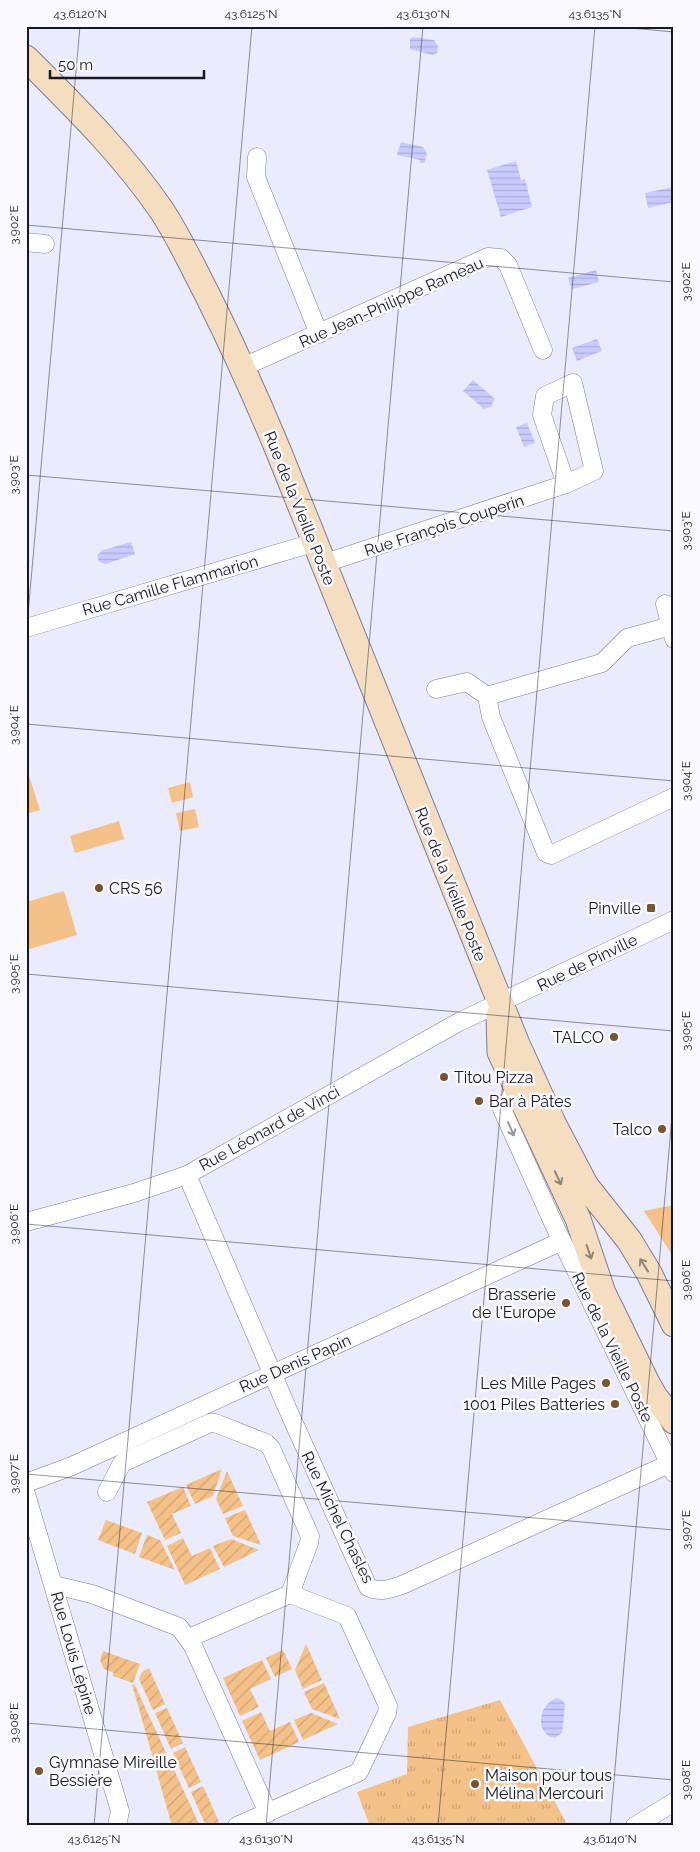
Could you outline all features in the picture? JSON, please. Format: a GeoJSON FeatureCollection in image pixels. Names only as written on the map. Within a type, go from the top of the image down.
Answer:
{"type":"FeatureCollection","features":[{"type":"Feature","properties":{"kind":"main road","name":"Rue de la Vieille Poste"},"geometry":{"type":"LineString","coordinates":[[26,58],[98,130],[130,168],[163,212],[195,270],[243,367],[499,1002],[553,1123],[586,1186],[629,1240],[649,1273],[674,1324]]}},
{"type":"Feature","properties":{"kind":"main road","name":"Rue de la Vieille Poste"},"geometry":{"type":"LineString","coordinates":[[499,1002],[500,1052],[515,1087],[565,1230],[603,1293],[647,1383],[674,1421]]}},
{"type":"Feature","properties":{"kind":"street"},"geometry":{"type":"LineString","coordinates":[[257,156],[256,177],[319,334]]}},
{"type":"Feature","properties":{"kind":"street"},"geometry":{"type":"LineString","coordinates":[[26,242],[45,244]]}},
{"type":"Feature","properties":{"kind":"street","name":"Rue Jean-Philippe Rameau"},"geometry":{"type":"LineString","coordinates":[[243,367],[488,257],[501,258],[508,265],[543,350]]}},
{"type":"Feature","properties":{"kind":"street","name":"Rue François Couperin"},"geometry":{"type":"LineString","coordinates":[[318,553],[566,484],[594,471],[573,384],[545,396],[542,415],[566,484]]}},
{"type":"Feature","properties":{"kind":"street","name":"Rue Camille Flammarion"},"geometry":{"type":"LineString","coordinates":[[26,628],[318,553]]}},
{"type":"Feature","properties":{"kind":"street"},"geometry":{"type":"LineString","coordinates":[[487,696],[602,663],[627,638],[672,633],[665,604]]}},
{"type":"Feature","properties":{"kind":"street"},"geometry":{"type":"LineString","coordinates":[[436,689],[467,682],[487,696],[491,717],[546,853],[551,855],[674,797]]}},
{"type":"Feature","properties":{"kind":"street","name":"Rue de Pinville"},"geometry":{"type":"LineString","coordinates":[[499,1002],[674,920]]}},
{"type":"Feature","properties":{"kind":"street","name":"Rue Léonard de Vinci"},"geometry":{"type":"LineString","coordinates":[[26,1222],[134,1193],[187,1175],[446,1029],[499,1002]]}},
{"type":"Feature","properties":{"kind":"street","name":"Rue Michel Chasles"},"geometry":{"type":"LineString","coordinates":[[187,1175],[368,1587],[375,1590],[402,1585],[672,1465]]}},
{"type":"Feature","properties":{"kind":"street","name":"Rue Denis Papin"},"geometry":{"type":"LineString","coordinates":[[26,1483],[72,1466],[273,1373],[565,1230]]}},
{"type":"Feature","properties":{"kind":"street","name":"Rue de la Vieille Poste"},"geometry":{"type":"LineString","coordinates":[[565,1230],[672,1465]]}},
{"type":"Feature","properties":{"kind":"street"},"geometry":{"type":"LineString","coordinates":[[107,1492],[122,1463],[210,1423],[215,1423],[266,1443],[271,1448],[310,1536],[290,1594]]}},
{"type":"Feature","properties":{"kind":"street","name":"Rue Louis Lépine"},"geometry":{"type":"LineString","coordinates":[[26,1494],[54,1585],[118,1819],[133,1826]]}},
{"type":"Feature","properties":{"kind":"street"},"geometry":{"type":"LineString","coordinates":[[54,1585],[92,1594],[179,1627],[189,1638],[268,1813]]}},
{"type":"Feature","properties":{"kind":"street"},"geometry":{"type":"LineString","coordinates":[[189,1638],[290,1594],[346,1616],[388,1706],[387,1713],[359,1772],[237,1826]]}},
{"type":"Feature","properties":{"kind":"street"},"geometry":{"type":"LineString","coordinates":[[635,1826],[674,1802]]}},
{"type":"Feature","properties":{"kind":"green space"},"geometry":{"type":"Polygon","coordinates":[[[26,766],[40,810],[26,814],[26,766]]]}},
{"type":"Feature","properties":{"kind":"green space"},"geometry":{"type":"Polygon","coordinates":[[[190,782],[193,797],[172,803],[168,788],[190,782]]]}},
{"type":"Feature","properties":{"kind":"green space"},"geometry":{"type":"Polygon","coordinates":[[[195,809],[199,827],[180,831],[176,813],[195,809]]]}},
{"type":"Feature","properties":{"kind":"green space"},"geometry":{"type":"Polygon","coordinates":[[[119,821],[124,839],[75,853],[70,836],[119,821]]]}},
{"type":"Feature","properties":{"kind":"green space"},"geometry":{"type":"Polygon","coordinates":[[[64,891],[77,935],[26,950],[26,902],[64,891]]]}},
{"type":"Feature","properties":{"kind":"green space"},"geometry":{"type":"Polygon","coordinates":[[[674,1205],[674,1258],[644,1211],[674,1205]]]}},
{"type":"Feature","properties":{"kind":"green space"},"geometry":{"type":"Polygon","coordinates":[[[222,1469],[213,1496],[195,1504],[186,1485],[222,1469]]]}},
{"type":"Feature","properties":{"kind":"green space"},"geometry":{"type":"Polygon","coordinates":[[[227,1471],[243,1506],[223,1514],[216,1499],[227,1471]]]}},
{"type":"Feature","properties":{"kind":"green space"},"geometry":{"type":"Polygon","coordinates":[[[183,1487],[191,1506],[172,1514],[181,1533],[165,1540],[147,1502],[183,1487]]]}},
{"type":"Feature","properties":{"kind":"green space"},"geometry":{"type":"Polygon","coordinates":[[[245,1510],[261,1545],[233,1536],[225,1518],[245,1510]]]}},
{"type":"Feature","properties":{"kind":"green space"},"geometry":{"type":"Polygon","coordinates":[[[106,1520],[142,1533],[135,1554],[98,1540],[106,1520]]]}},
{"type":"Feature","properties":{"kind":"green space"},"geometry":{"type":"Polygon","coordinates":[[[147,1535],[160,1540],[175,1570],[139,1557],[147,1535]]]}},
{"type":"Feature","properties":{"kind":"green space"},"geometry":{"type":"Polygon","coordinates":[[[183,1538],[192,1556],[210,1548],[220,1569],[185,1585],[167,1546],[183,1538]]]}},
{"type":"Feature","properties":{"kind":"green space"},"geometry":{"type":"Polygon","coordinates":[[[231,1539],[259,1550],[224,1567],[213,1546],[231,1539]]]}},
{"type":"Feature","properties":{"kind":"green space"},"geometry":{"type":"Polygon","coordinates":[[[306,1644],[322,1680],[303,1689],[295,1670],[306,1644]]]}},
{"type":"Feature","properties":{"kind":"green space"},"geometry":{"type":"Polygon","coordinates":[[[283,1650],[292,1669],[275,1677],[266,1658],[283,1650]]]}},
{"type":"Feature","properties":{"kind":"green space"},"geometry":{"type":"Polygon","coordinates":[[[103,1651],[140,1664],[133,1683],[113,1676],[114,1673],[104,1669],[100,1660],[103,1651]]]}},
{"type":"Feature","properties":{"kind":"green space"},"geometry":{"type":"Polygon","coordinates":[[[262,1660],[271,1679],[250,1689],[259,1707],[240,1716],[223,1678],[262,1660]]]}},
{"type":"Feature","properties":{"kind":"green space"},"geometry":{"type":"Polygon","coordinates":[[[149,1668],[165,1704],[153,1710],[139,1679],[142,1672],[149,1668]]]}},
{"type":"Feature","properties":{"kind":"green space"},"geometry":{"type":"Polygon","coordinates":[[[324,1683],[340,1719],[312,1709],[304,1692],[324,1683]]]}},
{"type":"Feature","properties":{"kind":"green space"},"geometry":{"type":"Polygon","coordinates":[[[132,1684],[135,1685],[200,1826],[172,1826],[132,1684]]]}},
{"type":"Feature","properties":{"kind":"green space"},"geometry":{"type":"Polygon","coordinates":[[[500,1700],[568,1826],[370,1826],[357,1792],[407,1774],[408,1727],[500,1700]]]}},
{"type":"Feature","properties":{"kind":"green space"},"geometry":{"type":"Polygon","coordinates":[[[167,1708],[183,1743],[171,1749],[155,1713],[167,1708]]]}},
{"type":"Feature","properties":{"kind":"green space"},"geometry":{"type":"Polygon","coordinates":[[[261,1712],[270,1731],[290,1722],[299,1742],[260,1760],[242,1721],[261,1712]]]}},
{"type":"Feature","properties":{"kind":"green space"},"geometry":{"type":"Polygon","coordinates":[[[311,1713],[338,1724],[303,1740],[294,1720],[311,1713]]]}},
{"type":"Feature","properties":{"kind":"green space"},"geometry":{"type":"Polygon","coordinates":[[[185,1747],[201,1782],[189,1788],[173,1753],[185,1747]]]}},
{"type":"Feature","properties":{"kind":"green space"},"geometry":{"type":"Polygon","coordinates":[[[203,1786],[219,1822],[206,1826],[191,1792],[203,1786]]]}},
{"type":"Feature","properties":{"kind":"water"},"geometry":{"type":"Polygon","coordinates":[[[413,37],[434,40],[438,46],[437,53],[432,55],[410,49],[410,39],[413,37]]]}},
{"type":"Feature","properties":{"kind":"water"},"geometry":{"type":"Polygon","coordinates":[[[401,142],[423,147],[427,154],[424,163],[419,163],[420,160],[397,155],[401,142]]]}},
{"type":"Feature","properties":{"kind":"water"},"geometry":{"type":"Polygon","coordinates":[[[516,161],[521,180],[525,179],[532,207],[501,217],[487,170],[516,161]]]}},
{"type":"Feature","properties":{"kind":"water"},"geometry":{"type":"Polygon","coordinates":[[[673,187],[674,202],[648,208],[645,193],[673,187]]]}},
{"type":"Feature","properties":{"kind":"water"},"geometry":{"type":"Polygon","coordinates":[[[596,270],[599,282],[572,289],[568,278],[596,270]]]}},
{"type":"Feature","properties":{"kind":"water"},"geometry":{"type":"Polygon","coordinates":[[[597,339],[602,351],[577,361],[572,348],[597,339]]]}},
{"type":"Feature","properties":{"kind":"water"},"geometry":{"type":"Polygon","coordinates":[[[473,380],[495,399],[492,406],[484,409],[463,391],[473,380]]]}},
{"type":"Feature","properties":{"kind":"water"},"geometry":{"type":"Polygon","coordinates":[[[527,423],[535,443],[524,447],[516,427],[527,423]]]}},
{"type":"Feature","properties":{"kind":"water"},"geometry":{"type":"Polygon","coordinates":[[[131,542],[135,554],[106,564],[99,562],[97,555],[103,550],[131,542]]]}},
{"type":"Feature","properties":{"kind":"water"},"geometry":{"type":"Polygon","coordinates":[[[557,1698],[563,1701],[565,1705],[562,1733],[555,1738],[544,1731],[541,1719],[542,1712],[546,1706],[557,1698]]]}},
{"type":"Feature","properties":{"kind":"place","name":"CRS 56"},"geometry":{"type":"Point","coordinates":[99,888]}},
{"type":"Feature","properties":{"kind":"place","name":"Pinville"},"geometry":{"type":"Point","coordinates":[651,908]}},
{"type":"Feature","properties":{"kind":"place","name":"TALCO"},"geometry":{"type":"Point","coordinates":[614,1037]}},
{"type":"Feature","properties":{"kind":"place","name":"Titou Pizza"},"geometry":{"type":"Point","coordinates":[444,1077]}},
{"type":"Feature","properties":{"kind":"place","name":"Bar à Pâtes"},"geometry":{"type":"Point","coordinates":[479,1101]}},
{"type":"Feature","properties":{"kind":"place","name":"Talco"},"geometry":{"type":"Point","coordinates":[662,1129]}},
{"type":"Feature","properties":{"kind":"place","name":"Brasserie de l'Europe"},"geometry":{"type":"Point","coordinates":[566,1303]}},
{"type":"Feature","properties":{"kind":"place","name":"Les Mille Pages"},"geometry":{"type":"Point","coordinates":[606,1383]}},
{"type":"Feature","properties":{"kind":"place","name":"1001 Piles Batteries"},"geometry":{"type":"Point","coordinates":[615,1404]}},
{"type":"Feature","properties":{"kind":"place","name":"Gymnase Mireille Bessière"},"geometry":{"type":"Point","coordinates":[39,1771]}},
{"type":"Feature","properties":{"kind":"place","name":"Maison pour tous Mélina Mercouri"},"geometry":{"type":"Point","coordinates":[475,1784]}}]}
